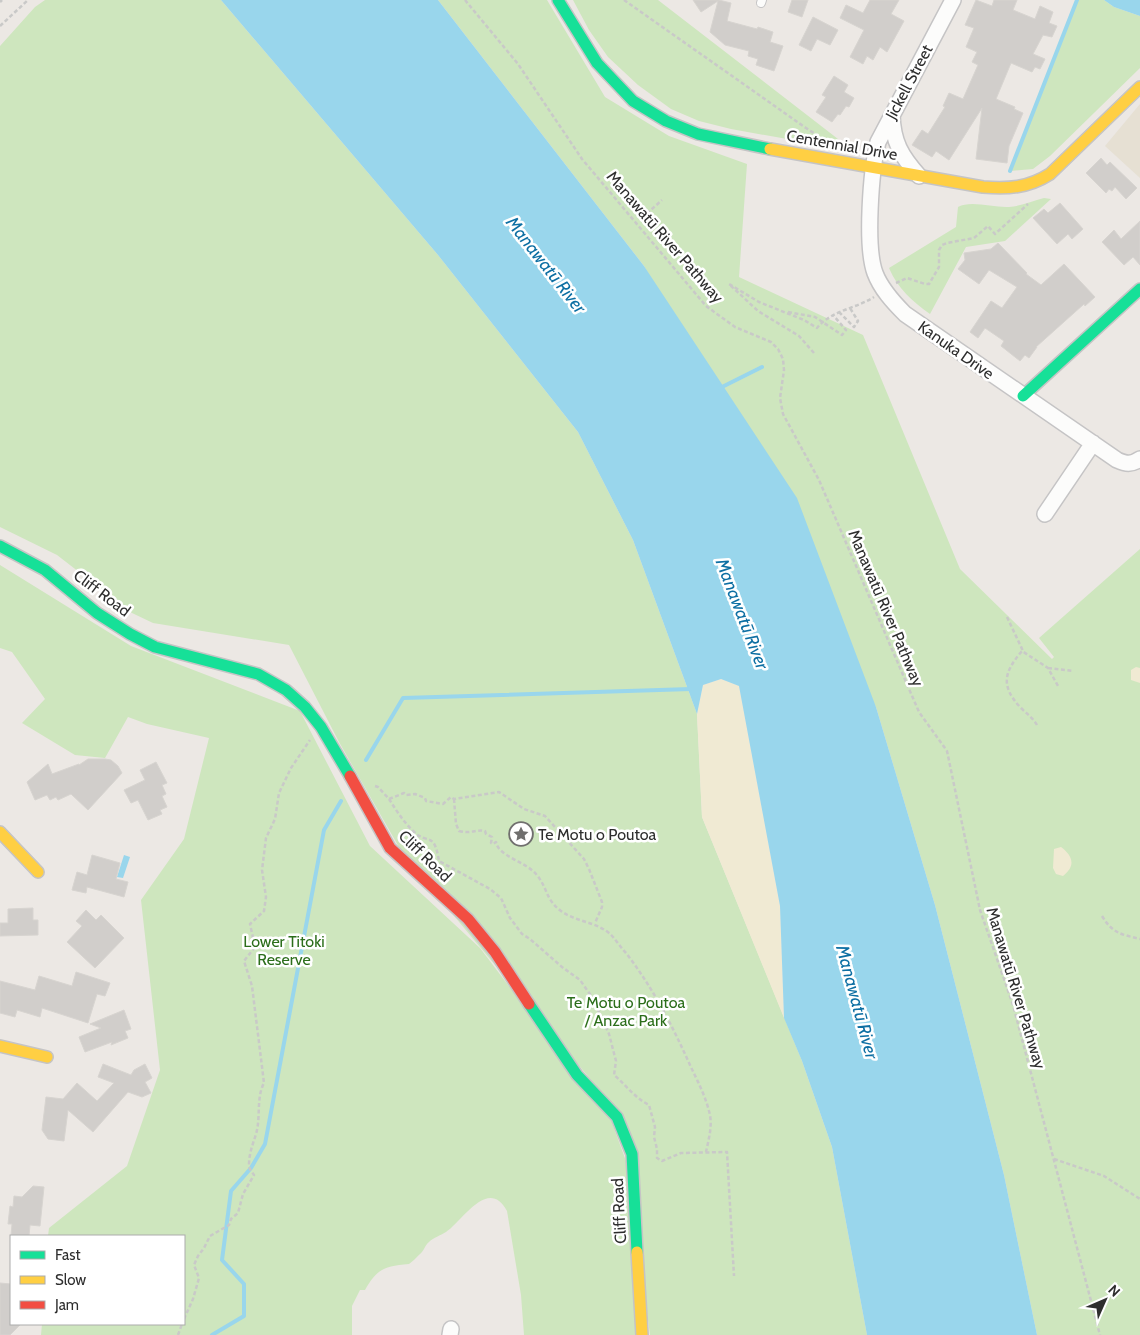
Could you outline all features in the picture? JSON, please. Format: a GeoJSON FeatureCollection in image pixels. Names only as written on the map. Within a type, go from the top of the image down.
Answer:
{"type":"FeatureCollection","features":[{"type":"Feature","properties":{"kind":"street","name":"Jickell Street"},"geometry":{"type":"LineString","coordinates":[[874,168],[878,142],[953,0]]}},
{"type":"Feature","properties":{"kind":"street","name":"Centennial Drive"},"geometry":{"type":"LineString","coordinates":[[561,1],[596,63],[633,101],[666,121],[698,134],[735,142],[1001,189],[1009,190],[1036,184],[1050,174],[1140,87]]}},
{"type":"Feature","properties":{"kind":"street"},"geometry":{"type":"LineString","coordinates":[[892,115],[893,131],[897,145],[904,159],[919,176]]}},
{"type":"Feature","properties":{"kind":"street","name":"Kanuka Drive"},"geometry":{"type":"LineString","coordinates":[[874,168],[870,207],[871,252],[875,273],[882,292],[905,314],[1125,464],[1133,463],[1140,459]]}},
{"type":"Feature","properties":{"kind":"street"},"geometry":{"type":"LineString","coordinates":[[1023,396],[1140,289]]}},
{"type":"Feature","properties":{"kind":"street"},"geometry":{"type":"LineString","coordinates":[[1045,514],[1093,443]]}},
{"type":"Feature","properties":{"kind":"street","name":"Cliff Road"},"geometry":{"type":"LineString","coordinates":[[0,546],[45,570],[98,613],[155,648],[258,674],[286,690],[305,707],[321,727],[390,848],[468,919],[490,945],[577,1075],[617,1117],[632,1154],[642,1335]]}},
{"type":"Feature","properties":{"kind":"street"},"geometry":{"type":"LineString","coordinates":[[0,832],[38,872]]}},
{"type":"Feature","properties":{"kind":"street"},"geometry":{"type":"LineString","coordinates":[[0,1046],[47,1057]]}},
{"type":"Feature","properties":{"kind":"path"},"geometry":{"type":"LineString","coordinates":[[0,26],[28,0]]}},
{"type":"Feature","properties":{"kind":"path","name":"Manawatū River Pathway"},"geometry":{"type":"LineString","coordinates":[[465,0],[518,64],[582,160],[706,306],[735,327],[771,342],[778,349],[783,359],[784,370],[780,398],[783,414],[820,480],[919,712],[946,750],[980,910],[1013,1005],[1100,1335]]}},
{"type":"Feature","properties":{"kind":"path"},"geometry":{"type":"LineString","coordinates":[[624,0],[746,87],[827,141]]}},
{"type":"Feature","properties":{"kind":"path"},"geometry":{"type":"LineString","coordinates":[[814,353],[799,336],[758,311],[730,284],[759,302],[784,311],[817,328],[822,322],[833,315],[863,304],[907,278],[929,284],[939,267],[939,250],[942,245],[974,238],[988,226],[995,234],[1031,201],[1028,186]]}},
{"type":"Feature","properties":{"kind":"path"},"geometry":{"type":"LineString","coordinates":[[642,218],[662,200]]}},
{"type":"Feature","properties":{"kind":"path"},"geometry":{"type":"LineString","coordinates":[[839,312],[854,327],[858,321],[850,308]]}},
{"type":"Feature","properties":{"kind":"path"},"geometry":{"type":"LineString","coordinates":[[784,311],[815,317],[842,335],[846,330],[833,315]]}},
{"type":"Feature","properties":{"kind":"path"},"geometry":{"type":"LineString","coordinates":[[1007,617],[1022,651],[1037,659],[1048,668],[1058,686]]}},
{"type":"Feature","properties":{"kind":"path"},"geometry":{"type":"LineString","coordinates":[[1022,651],[1008,670],[1006,679],[1009,689],[1017,702],[1037,725]]}},
{"type":"Feature","properties":{"kind":"path"},"geometry":{"type":"LineString","coordinates":[[1048,668],[1073,671]]}},
{"type":"Feature","properties":{"kind":"path"},"geometry":{"type":"LineString","coordinates":[[185,1317],[199,1278],[194,1266],[198,1256],[210,1236],[229,1225],[231,1218],[238,1213],[243,1194],[254,1175],[250,1169],[251,1145],[256,1134],[260,1090],[264,1082],[252,986],[244,961],[255,947],[250,924],[264,911],[266,898],[262,870],[266,838],[275,819],[279,793],[291,768],[306,744],[321,727]]}},
{"type":"Feature","properties":{"kind":"path"},"geometry":{"type":"LineString","coordinates":[[350,777],[378,787],[414,833],[431,840],[436,846],[438,861],[490,889],[501,898],[510,918],[522,934],[580,980],[592,997],[609,1034],[616,1061],[614,1074],[638,1100],[649,1105],[655,1128],[654,1137],[657,1158],[662,1161],[681,1152],[727,1152],[734,1276]]}},
{"type":"Feature","properties":{"kind":"path"},"geometry":{"type":"LineString","coordinates":[[389,799],[404,793],[406,795],[415,794],[425,798],[426,802],[443,804],[451,797],[454,799],[499,792],[524,809],[546,816],[584,859],[589,868],[602,902],[602,907],[595,924]]}},
{"type":"Feature","properties":{"kind":"path"},"geometry":{"type":"LineString","coordinates":[[454,799],[456,824],[459,831],[472,833],[485,831],[486,834],[492,837],[491,842],[493,844],[496,842],[500,851],[528,866],[536,873],[550,901],[562,912],[576,919],[595,924],[610,934],[639,970],[658,999],[678,1037],[710,1112],[711,1127],[706,1152]]}},
{"type":"Feature","properties":{"kind":"path"},"geometry":{"type":"LineString","coordinates":[[1102,916],[1108,927],[1122,935],[1140,939]]}},
{"type":"Feature","properties":{"kind":"path"},"geometry":{"type":"LineString","coordinates":[[1054,1159],[1104,1176],[1140,1199]]}},
{"type":"Feature","properties":{"kind":"shaded area"},"geometry":{"type":"Polygon","coordinates":[[[1140,104],[1140,178],[1105,146],[1140,104]]]}},
{"type":"Feature","properties":{"kind":"green space","name":"Te Motu o Poutoa / Anzac Park"},"geometry":{"type":"Polygon","coordinates":[[[45,0],[221,0],[438,255],[578,432],[633,540],[697,714],[702,817],[802,1061],[832,1147],[867,1335],[650,1335],[622,1117],[404,856],[339,742],[289,645],[153,623],[132,613],[57,555],[0,527],[0,46],[35,7],[45,0]]]}},
{"type":"Feature","properties":{"kind":"green space"},"geometry":{"type":"Polygon","coordinates":[[[438,0],[547,0],[605,97],[669,136],[747,164],[739,277],[863,335],[960,569],[1052,659],[1054,657],[1039,638],[1140,549],[1140,1335],[1037,1335],[1004,1175],[935,905],[876,707],[644,266],[438,0]]]}},
{"type":"Feature","properties":{"kind":"green space"},"geometry":{"type":"Polygon","coordinates":[[[573,0],[658,0],[838,139],[832,147],[731,129],[699,121],[671,109],[638,85],[608,57],[589,30],[573,0]]]}},
{"type":"Feature","properties":{"kind":"green space"},"geometry":{"type":"Polygon","coordinates":[[[1077,0],[1104,0],[1114,7],[1140,16],[1140,68],[1050,156],[1033,169],[1010,171],[1077,0]]]}},
{"type":"Feature","properties":{"kind":"green space"},"geometry":{"type":"Polygon","coordinates":[[[1044,198],[1051,199],[1005,241],[966,247],[930,314],[906,294],[889,268],[956,227],[958,207],[976,204],[1009,207],[1023,205],[1044,198]]]}},
{"type":"Feature","properties":{"kind":"green space","name":"Lower Titoki Reserve"},"geometry":{"type":"Polygon","coordinates":[[[0,565],[131,646],[300,711],[370,846],[480,948],[611,1120],[626,1161],[636,1335],[524,1335],[521,1295],[507,1211],[500,1201],[492,1198],[475,1205],[446,1232],[429,1242],[409,1264],[387,1268],[373,1277],[365,1290],[360,1290],[352,1306],[352,1335],[41,1335],[42,1325],[185,1325],[185,1235],[48,1235],[49,1228],[127,1166],[160,1070],[141,900],[184,839],[209,738],[147,724],[128,717],[105,758],[75,755],[22,723],[45,699],[12,652],[0,648],[0,565]]]}},
{"type":"Feature","properties":{"kind":"sand"},"geometry":{"type":"Polygon","coordinates":[[[1136,667],[1140,668],[1140,683],[1131,680],[1131,670],[1136,667]]]}},
{"type":"Feature","properties":{"kind":"sand"},"geometry":{"type":"Polygon","coordinates":[[[721,679],[739,686],[780,906],[784,1018],[702,817],[697,714],[703,685],[721,679]]]}},
{"type":"Feature","properties":{"kind":"sand"},"geometry":{"type":"Polygon","coordinates":[[[1061,847],[1068,854],[1071,861],[1070,869],[1063,876],[1056,874],[1053,868],[1054,849],[1061,847]]]}},
{"type":"Feature","properties":{"kind":"water","name":"Manawatū River"},"geometry":{"type":"Polygon","coordinates":[[[221,0],[438,0],[644,266],[797,498],[876,707],[935,905],[1004,1175],[1037,1335],[867,1335],[832,1147],[802,1061],[784,1018],[780,906],[739,686],[721,679],[703,685],[697,714],[633,540],[578,432],[438,255],[221,0]]]}},
{"type":"Feature","properties":{"kind":"water"},"geometry":{"type":"Polygon","coordinates":[[[1104,0],[1140,0],[1140,16],[1114,7],[1104,0]]]}},
{"type":"Feature","properties":{"kind":"water"},"geometry":{"type":"Polygon","coordinates":[[[124,855],[130,857],[123,878],[117,877],[124,855]]]}},
{"type":"Feature","properties":{"kind":"building"},"geometry":{"type":"Polygon","coordinates":[[[693,0],[719,0],[731,3],[727,21],[773,32],[770,42],[783,46],[774,71],[756,65],[758,59],[748,56],[749,51],[725,45],[710,32],[718,1],[701,12],[693,0]]]}},
{"type":"Feature","properties":{"kind":"building"},"geometry":{"type":"Polygon","coordinates":[[[792,0],[808,0],[802,17],[788,12],[792,0]]]}},
{"type":"Feature","properties":{"kind":"building"},"geometry":{"type":"Polygon","coordinates":[[[870,0],[899,0],[891,14],[904,21],[887,52],[880,47],[873,60],[867,56],[863,64],[850,57],[864,30],[840,18],[846,5],[863,13],[870,0]]]}},
{"type":"Feature","properties":{"kind":"building"},"geometry":{"type":"Polygon","coordinates":[[[976,0],[992,6],[994,0],[1017,0],[1013,10],[1035,19],[1040,6],[1053,12],[1049,23],[1057,26],[1052,37],[1043,35],[1033,54],[1045,59],[1040,69],[1035,67],[1032,72],[1011,63],[996,99],[1015,107],[1014,109],[1023,113],[1009,146],[1007,163],[976,159],[982,108],[949,160],[936,151],[932,157],[912,145],[922,130],[928,134],[945,107],[943,106],[949,93],[963,99],[978,65],[972,62],[977,52],[966,47],[974,28],[965,25],[976,0]]]}},
{"type":"Feature","properties":{"kind":"building"},"geometry":{"type":"Polygon","coordinates":[[[813,17],[838,30],[830,45],[817,39],[811,51],[799,45],[813,17]]]}},
{"type":"Feature","properties":{"kind":"building"},"geometry":{"type":"Polygon","coordinates":[[[834,76],[848,85],[844,92],[854,98],[849,107],[846,106],[832,122],[816,112],[826,97],[822,95],[834,76]]]}},
{"type":"Feature","properties":{"kind":"building"},"geometry":{"type":"Polygon","coordinates":[[[1101,158],[1107,165],[1110,162],[1137,188],[1126,199],[1115,187],[1112,191],[1109,189],[1106,193],[1086,173],[1101,158]]]}},
{"type":"Feature","properties":{"kind":"building"},"geometry":{"type":"Polygon","coordinates":[[[1060,203],[1083,229],[1072,239],[1068,234],[1057,244],[1033,218],[1044,209],[1048,213],[1060,203]]]}},
{"type":"Feature","properties":{"kind":"building"},"geometry":{"type":"Polygon","coordinates":[[[1140,221],[1140,265],[1133,257],[1124,265],[1102,242],[1114,230],[1121,239],[1140,221]]]}},
{"type":"Feature","properties":{"kind":"building"},"geometry":{"type":"Polygon","coordinates":[[[998,243],[1026,274],[1041,285],[1064,264],[1095,297],[1085,306],[1084,304],[1036,347],[1029,358],[1025,355],[1020,361],[1001,346],[1004,341],[985,328],[978,338],[970,332],[991,301],[1002,308],[1017,287],[989,270],[979,284],[958,269],[965,260],[964,253],[991,249],[998,243]]]}},
{"type":"Feature","properties":{"kind":"building"},"geometry":{"type":"Polygon","coordinates":[[[88,759],[111,760],[122,773],[88,810],[71,794],[58,800],[56,797],[50,800],[47,795],[35,800],[27,782],[48,764],[52,774],[79,765],[88,759]]]}},
{"type":"Feature","properties":{"kind":"building"},"geometry":{"type":"Polygon","coordinates":[[[156,762],[167,783],[162,785],[166,794],[162,796],[167,807],[160,810],[162,814],[148,820],[138,800],[131,803],[124,790],[145,780],[140,770],[156,762]]]}},
{"type":"Feature","properties":{"kind":"building"},"geometry":{"type":"Polygon","coordinates":[[[92,855],[120,863],[116,879],[128,882],[124,897],[87,887],[86,893],[72,890],[77,872],[87,875],[92,855]]]}},
{"type":"Feature","properties":{"kind":"building"},"geometry":{"type":"Polygon","coordinates":[[[33,908],[33,920],[38,920],[38,935],[0,936],[0,923],[8,923],[8,909],[33,908]]]}},
{"type":"Feature","properties":{"kind":"building"},"geometry":{"type":"Polygon","coordinates":[[[86,910],[96,920],[101,915],[124,938],[95,968],[67,942],[82,926],[76,921],[86,910]]]}},
{"type":"Feature","properties":{"kind":"building"},"geometry":{"type":"Polygon","coordinates":[[[76,972],[110,983],[105,996],[97,994],[88,1023],[42,1008],[40,1017],[17,1010],[15,1017],[0,1013],[0,981],[35,990],[39,976],[72,986],[76,972]]]}},
{"type":"Feature","properties":{"kind":"building"},"geometry":{"type":"Polygon","coordinates":[[[124,1010],[131,1029],[125,1031],[128,1038],[85,1052],[79,1037],[101,1028],[90,1024],[124,1010]]]}},
{"type":"Feature","properties":{"kind":"building"},"geometry":{"type":"Polygon","coordinates":[[[103,1064],[131,1075],[134,1070],[145,1064],[152,1078],[145,1082],[151,1093],[142,1097],[128,1092],[93,1132],[68,1110],[64,1141],[48,1139],[42,1130],[46,1097],[63,1099],[77,1083],[97,1101],[114,1083],[98,1077],[103,1064]]]}},
{"type":"Feature","properties":{"kind":"building"},"geometry":{"type":"Polygon","coordinates":[[[33,1186],[44,1187],[40,1226],[30,1225],[29,1235],[11,1235],[12,1224],[8,1224],[10,1206],[13,1207],[14,1196],[22,1197],[33,1186]]]}},
{"type":"Feature","properties":{"kind":"building"},"geometry":{"type":"Polygon","coordinates":[[[0,1283],[10,1284],[10,1325],[20,1325],[10,1335],[0,1335],[0,1283]]]}},
{"type":"Feature","properties":{"kind":"waterway"},"geometry":{"type":"LineString","coordinates":[[1010,171],[1077,0]]}},
{"type":"Feature","properties":{"kind":"waterway"},"geometry":{"type":"LineString","coordinates":[[720,388],[762,367]]}},
{"type":"Feature","properties":{"kind":"waterway"},"geometry":{"type":"LineString","coordinates":[[366,760],[403,698],[691,689]]}},
{"type":"Feature","properties":{"kind":"waterway"},"geometry":{"type":"LineString","coordinates":[[212,1335],[244,1316],[244,1284],[222,1260],[231,1191],[251,1168],[265,1144],[324,830],[341,801]]}},
{"type":"Feature","properties":{"kind":"traffic: fast"},"geometry":{"type":"LineString","coordinates":[[558,0],[597,63],[633,101],[666,121],[698,134],[770,149]]}},
{"type":"Feature","properties":{"kind":"traffic: fast"},"geometry":{"type":"LineString","coordinates":[[1023,396],[1140,289]]}},
{"type":"Feature","properties":{"kind":"traffic: fast"},"geometry":{"type":"LineString","coordinates":[[0,546],[45,570],[97,613],[155,647],[258,674],[286,690],[305,707],[321,727],[350,776]]}},
{"type":"Feature","properties":{"kind":"traffic: fast"},"geometry":{"type":"LineString","coordinates":[[529,1004],[577,1075],[617,1117],[632,1154],[637,1252]]}},
{"type":"Feature","properties":{"kind":"traffic: slow"},"geometry":{"type":"LineString","coordinates":[[770,149],[983,187],[1018,187],[1042,179],[1050,174],[1140,87]]}},
{"type":"Feature","properties":{"kind":"traffic: slow"},"geometry":{"type":"LineString","coordinates":[[0,832],[38,872]]}},
{"type":"Feature","properties":{"kind":"traffic: slow"},"geometry":{"type":"LineString","coordinates":[[0,1046],[47,1057]]}},
{"type":"Feature","properties":{"kind":"traffic: slow"},"geometry":{"type":"LineString","coordinates":[[637,1252],[642,1335]]}},
{"type":"Feature","properties":{"kind":"traffic: jam"},"geometry":{"type":"LineString","coordinates":[[350,776],[390,848],[468,919],[495,952],[529,1004]]}},
{"type":"Feature","properties":{"kind":"place","name":"Te Motu o Poutoa"},"geometry":{"type":"Point","coordinates":[521,834]}}]}
